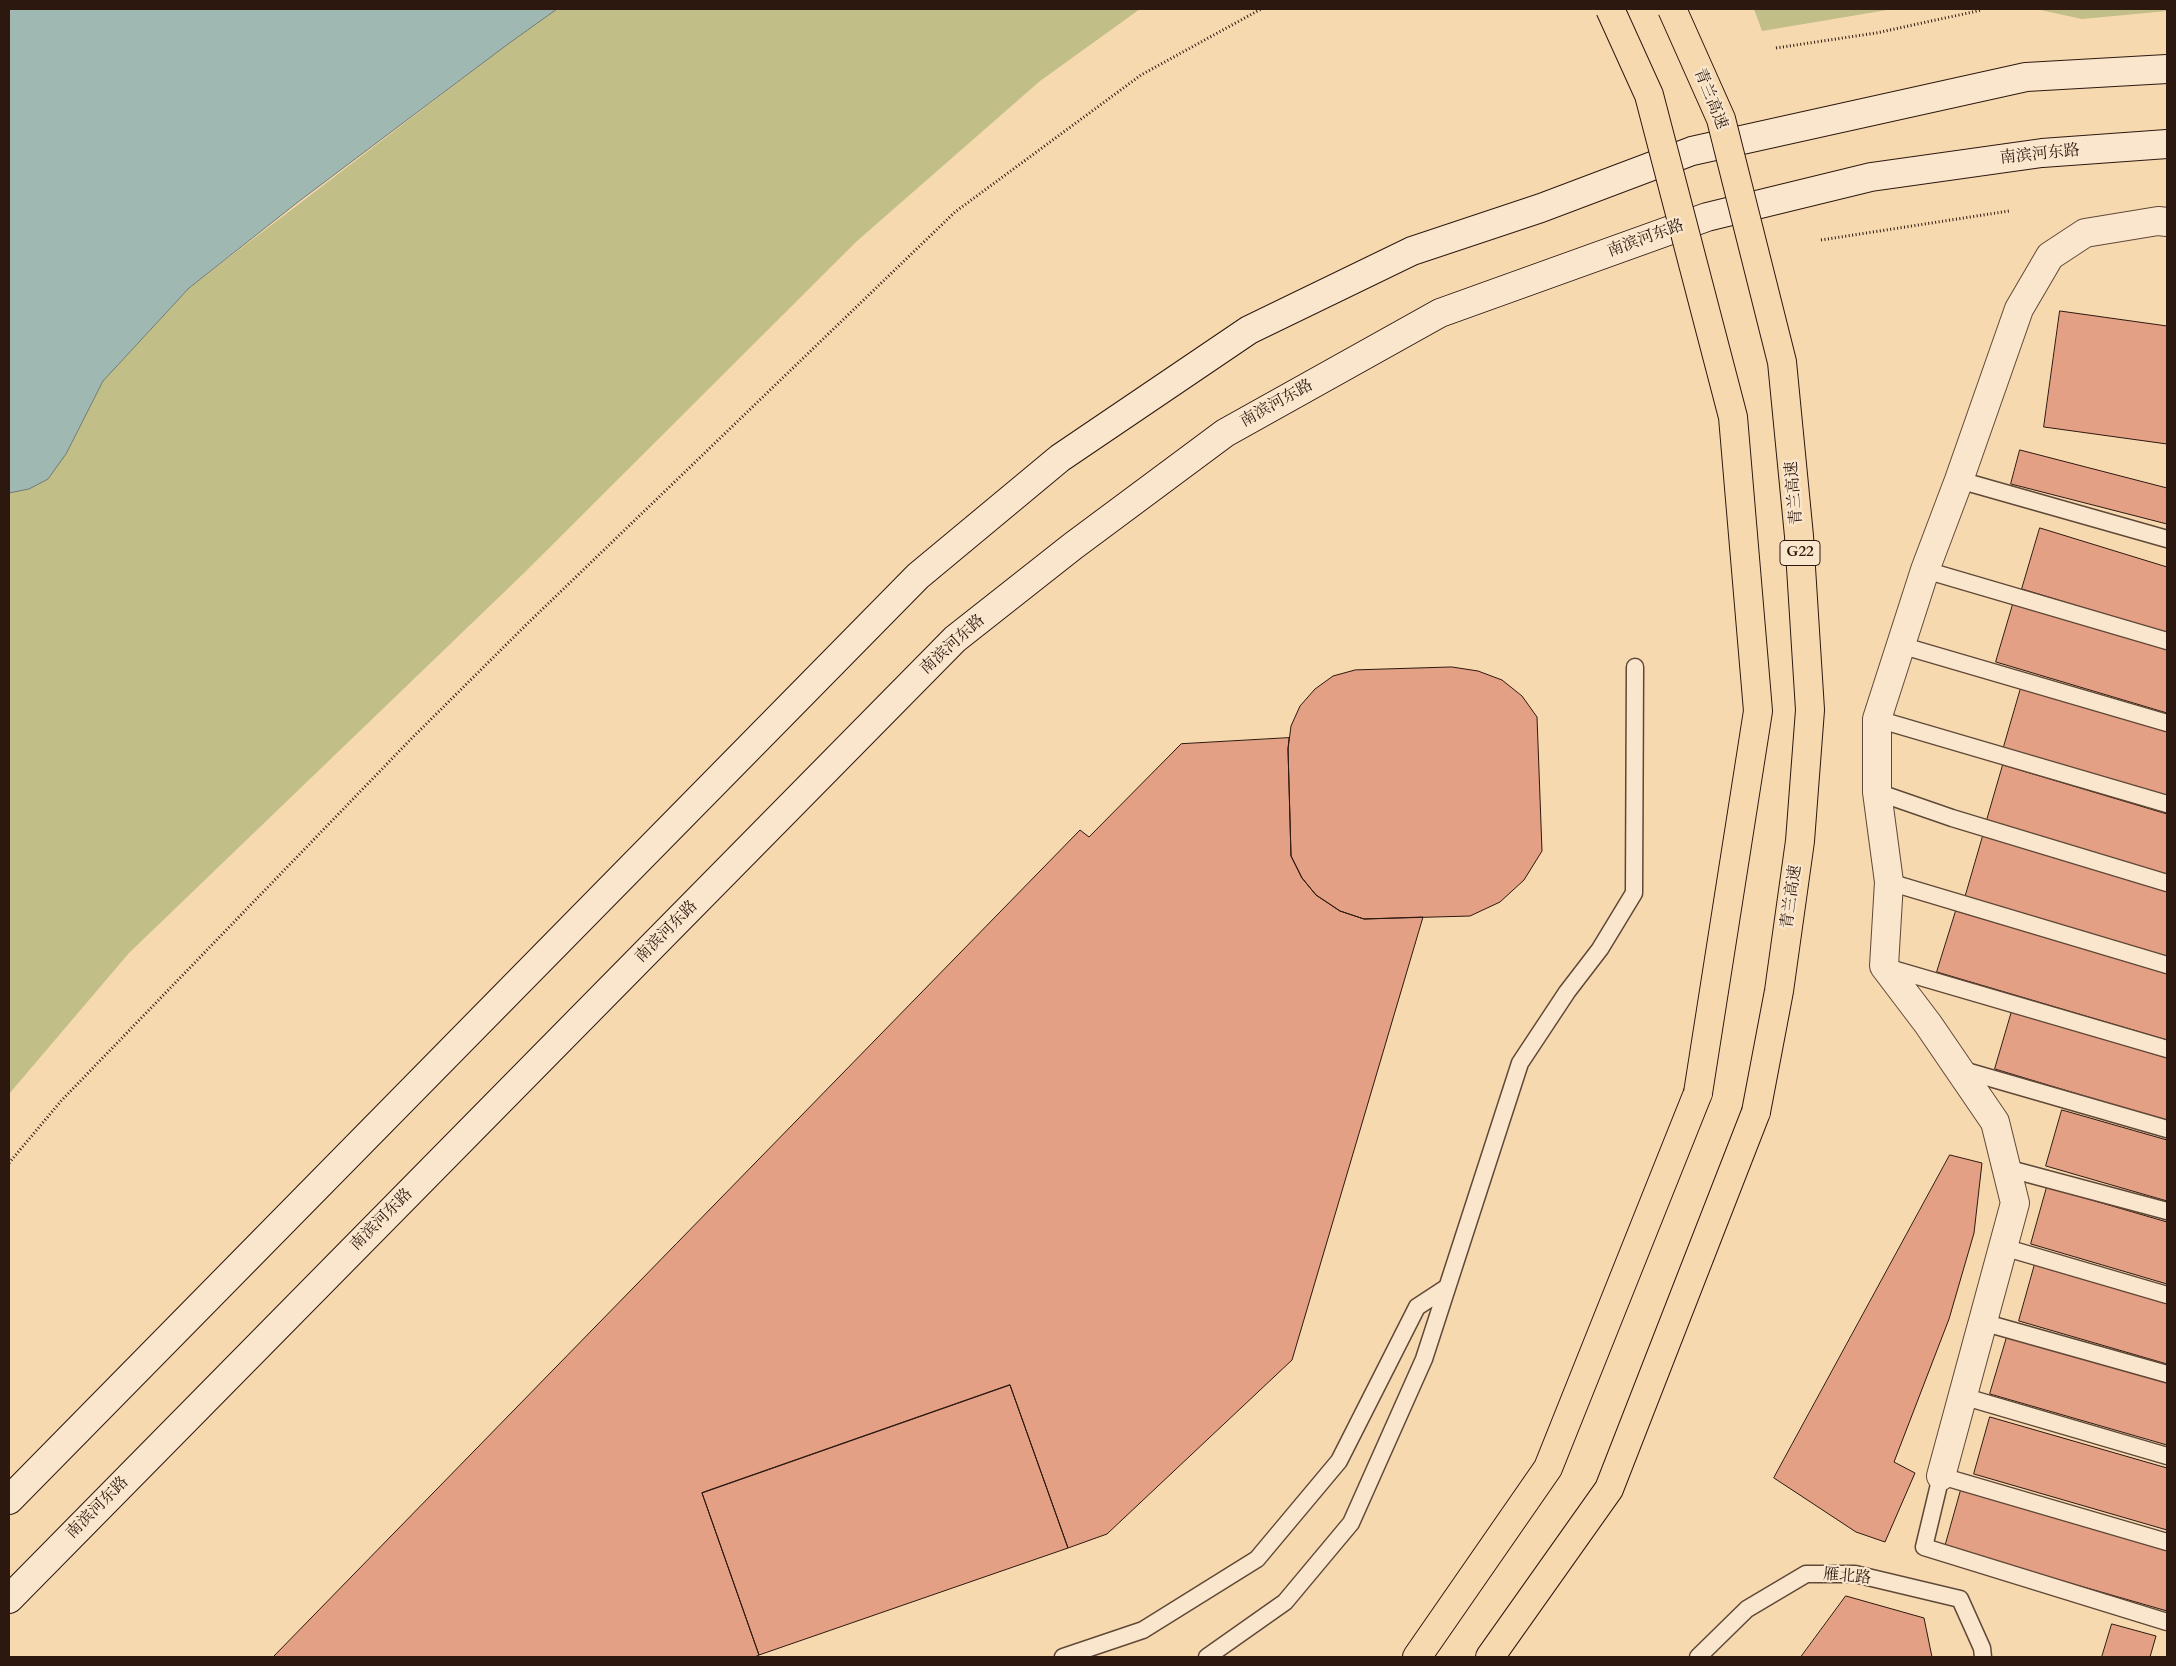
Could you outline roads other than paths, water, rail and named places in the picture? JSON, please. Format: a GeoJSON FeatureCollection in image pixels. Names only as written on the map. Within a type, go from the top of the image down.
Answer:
{"type":"FeatureCollection","features":[{"type":"Feature","properties":{"kind":"highway"},"geometry":{"type":"LineString","coordinates":[[1417,1657],[1548,1468],[1698,1093],[1758,711],[1734,417],[1649,95],[1610,9]]}},
{"type":"Feature","properties":{"kind":"highway","name":"青兰高速"},"geometry":{"type":"LineString","coordinates":[[1490,1657],[1609,1489],[1756,1112],[1779,991],[1798,851],[1810,710],[1799,536],[1782,362],[1721,119],[1672,9]]}},
{"type":"Feature","properties":{"kind":"main road"},"geometry":{"type":"LineString","coordinates":[[9,1500],[918,576],[1060,458],[1249,330],[1412,251],[1540,208],[1692,151],[2026,77],[2167,69]]}},
{"type":"Feature","properties":{"kind":"main road","name":"南滨河东路"},"geometry":{"type":"LineString","coordinates":[[9,1599],[955,639],[1073,546],[1225,433],[1440,313],[1707,217],[1871,177],[2042,153],[2167,144]]}},
{"type":"Feature","properties":{"kind":"main road"},"geometry":{"type":"LineString","coordinates":[[1940,1476],[2015,1203],[1995,1122],[1884,966],[1889,882],[1877,792],[1877,719],[1925,570],[2019,309],[2050,256],[2085,233],[2158,221],[2167,222]]}},
{"type":"Feature","properties":{"kind":"lane"},"geometry":{"type":"LineString","coordinates":[[1959,480],[2167,539]]}},
{"type":"Feature","properties":{"kind":"lane"},"geometry":{"type":"LineString","coordinates":[[1925,570],[2167,641]]}},
{"type":"Feature","properties":{"kind":"lane"},"geometry":{"type":"LineString","coordinates":[[1900,645],[2167,723]]}},
{"type":"Feature","properties":{"kind":"lane"},"geometry":{"type":"LineString","coordinates":[[1207,1657],[1285,1602],[1351,1523],[1424,1359],[1520,1063],[1567,992],[1600,949],[1634,893],[1635,667]]}},
{"type":"Feature","properties":{"kind":"lane"},"geometry":{"type":"LineString","coordinates":[[1877,719],[2167,804]]}},
{"type":"Feature","properties":{"kind":"lane"},"geometry":{"type":"LineString","coordinates":[[1877,792],[1952,818],[2167,883]]}},
{"type":"Feature","properties":{"kind":"lane"},"geometry":{"type":"LineString","coordinates":[[1889,882],[2167,965]]}},
{"type":"Feature","properties":{"kind":"lane"},"geometry":{"type":"LineString","coordinates":[[1884,966],[2167,1049]]}},
{"type":"Feature","properties":{"kind":"lane"},"geometry":{"type":"LineString","coordinates":[[1959,1069],[2167,1129]]}},
{"type":"Feature","properties":{"kind":"lane"},"geometry":{"type":"LineString","coordinates":[[2006,1168],[2167,1211]]}},
{"type":"Feature","properties":{"kind":"lane"},"geometry":{"type":"LineString","coordinates":[[2003,1247],[2167,1295]]}},
{"type":"Feature","properties":{"kind":"lane"},"geometry":{"type":"LineString","coordinates":[[1063,1657],[1143,1630],[1257,1559],[1338,1461],[1417,1307],[1446,1288]]}},
{"type":"Feature","properties":{"kind":"lane"},"geometry":{"type":"LineString","coordinates":[[1982,1322],[2167,1374]]}},
{"type":"Feature","properties":{"kind":"lane"},"geometry":{"type":"LineString","coordinates":[[1962,1396],[2167,1456]]}},
{"type":"Feature","properties":{"kind":"lane"},"geometry":{"type":"LineString","coordinates":[[2167,1542],[1940,1476],[1924,1547],[2167,1622]]}},
{"type":"Feature","properties":{"kind":"lane","name":"雁北路"},"geometry":{"type":"LineString","coordinates":[[1698,1657],[1747,1609],[1806,1574],[1856,1574],[1960,1599],[1982,1648],[1983,1657]]}},
{"type":"Feature","properties":{"kind":"water"},"geometry":{"type":"Polygon","coordinates":[[[9,9],[557,9],[298,202],[189,288],[103,381],[66,454],[48,479],[29,489],[9,493],[9,9]]]}}]}
